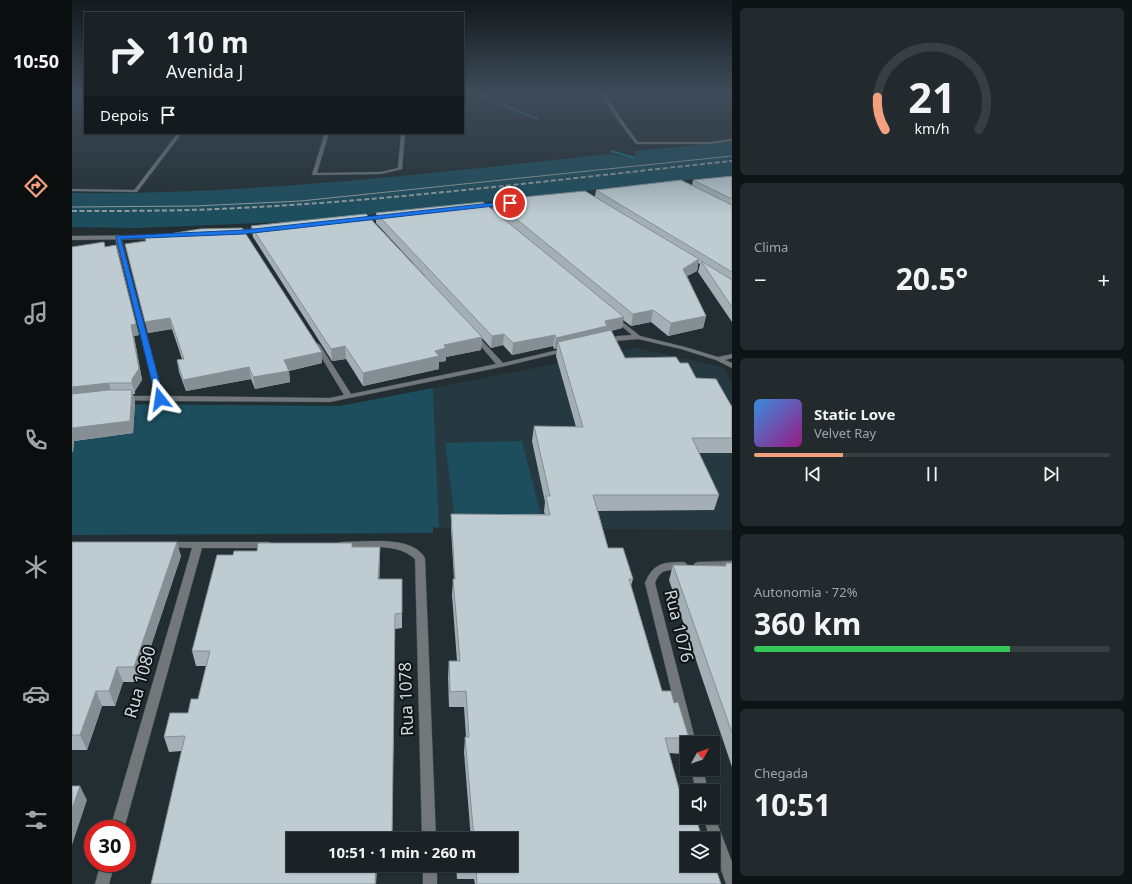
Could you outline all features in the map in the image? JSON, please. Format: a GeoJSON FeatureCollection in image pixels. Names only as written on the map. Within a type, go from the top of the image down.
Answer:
{"type":"FeatureCollection","features":[{"type":"Feature","properties":{"kind":"street"},"geometry":{"type":"LineString","coordinates":[[629,133],[637,143],[710,143],[732,140]]}},
{"type":"Feature","properties":{"kind":"street"},"geometry":{"type":"LineString","coordinates":[[72,190],[135,191],[179,134]]}},
{"type":"Feature","properties":{"kind":"street"},"geometry":{"type":"LineString","coordinates":[[327,134],[314,174],[381,173],[400,169],[403,134]]}},
{"type":"Feature","properties":{"kind":"street"},"geometry":{"type":"LineString","coordinates":[[474,207],[512,203]]}},
{"type":"Feature","properties":{"kind":"street"},"geometry":{"type":"LineString","coordinates":[[482,206],[488,212]]}},
{"type":"Feature","properties":{"kind":"street"},"geometry":{"type":"LineString","coordinates":[[352,221],[390,216]]}},
{"type":"Feature","properties":{"kind":"street"},"geometry":{"type":"LineString","coordinates":[[367,219],[372,225]]}},
{"type":"Feature","properties":{"kind":"street"},"geometry":{"type":"LineString","coordinates":[[229,233],[268,229]]}},
{"type":"Feature","properties":{"kind":"street"},"geometry":{"type":"LineString","coordinates":[[244,232],[249,238]]}},
{"type":"Feature","properties":{"kind":"street"},"geometry":{"type":"LineString","coordinates":[[72,238],[166,236]]}},
{"type":"Feature","properties":{"kind":"street"},"geometry":{"type":"LineString","coordinates":[[118,237],[160,399]]}},
{"type":"Feature","properties":{"kind":"street"},"geometry":{"type":"LineString","coordinates":[[608,312],[638,337]]}},
{"type":"Feature","properties":{"kind":"street"},"geometry":{"type":"LineString","coordinates":[[469,330],[501,365]]}},
{"type":"Feature","properties":{"kind":"street"},"geometry":{"type":"LineString","coordinates":[[595,343],[618,338],[638,337],[684,348],[718,359],[732,366]]}},
{"type":"Feature","properties":{"kind":"street"},"geometry":{"type":"LineString","coordinates":[[312,338],[349,397]]}},
{"type":"Feature","properties":{"kind":"street"},"geometry":{"type":"LineString","coordinates":[[119,398],[330,400],[501,365],[572,348]]}},
{"type":"Feature","properties":{"kind":"street"},"geometry":{"type":"LineString","coordinates":[[718,359],[732,356]]}},
{"type":"Feature","properties":{"kind":"street"},"geometry":{"type":"LineString","coordinates":[[159,545],[276,545]]}},
{"type":"Feature","properties":{"kind":"street","name":"Rua 1080"},"geometry":{"type":"LineString","coordinates":[[120,820],[198,545]]}},
{"type":"Feature","properties":{"kind":"street","name":"Rua 1078"},"geometry":{"type":"LineString","coordinates":[[331,545],[393,546],[410,549],[420,558],[429,832]]}},
{"type":"Feature","properties":{"kind":"street","name":"Rua 1076"},"geometry":{"type":"LineString","coordinates":[[688,736],[650,583],[652,574],[658,568],[672,566],[732,565]]}},
{"type":"Feature","properties":{"kind":"street"},"geometry":{"type":"LineString","coordinates":[[712,824],[732,881]]}},
{"type":"Feature","properties":{"kind":"street"},"geometry":{"type":"LineString","coordinates":[[102,884],[105,872]]}},
{"type":"Feature","properties":{"kind":"street"},"geometry":{"type":"LineString","coordinates":[[430,872],[430,884]]}},
{"type":"Feature","properties":{"kind":"shaded area"},"geometry":{"type":"Polygon","coordinates":[[[732,142],[732,175],[313,221],[137,228],[72,227],[72,193],[139,193],[274,187],[609,154],[635,158],[635,153],[633,151],[732,142]]]}},
{"type":"Feature","properties":{"kind":"shaded area"},"geometry":{"type":"Polygon","coordinates":[[[636,348],[723,367],[732,385],[732,530],[439,528],[433,388],[636,348]]]}},
{"type":"Feature","properties":{"kind":"shaded area"},"geometry":{"type":"Polygon","coordinates":[[[433,388],[439,528],[433,527],[433,533],[72,535],[72,407],[95,404],[340,406],[433,388]]]}},
{"type":"Feature","properties":{"kind":"shaded area"},"geometry":{"type":"Polygon","coordinates":[[[522,441],[541,515],[455,518],[445,443],[522,441]]]}},
{"type":"Feature","properties":{"kind":"building"},"geometry":{"type":"Polygon","coordinates":[[[732,176],[732,199],[693,180],[732,176]]]}},
{"type":"Feature","properties":{"kind":"building"},"geometry":{"type":"Polygon","coordinates":[[[681,180],[732,205],[732,272],[596,190],[681,180]]]}},
{"type":"Feature","properties":{"kind":"building"},"geometry":{"type":"Polygon","coordinates":[[[585,191],[699,259],[683,269],[706,316],[671,323],[653,310],[633,314],[493,200],[585,191]]]}},
{"type":"Feature","properties":{"kind":"building"},"geometry":{"type":"Polygon","coordinates":[[[483,202],[624,317],[605,321],[607,326],[556,338],[555,335],[513,343],[504,334],[492,336],[376,213],[483,202]]]}},
{"type":"Feature","properties":{"kind":"building"},"geometry":{"type":"Polygon","coordinates":[[[366,214],[482,337],[444,345],[446,348],[435,351],[439,356],[363,373],[345,346],[331,349],[251,226],[366,214]]]}},
{"type":"Feature","properties":{"kind":"building"},"geometry":{"type":"Polygon","coordinates":[[[242,228],[322,352],[284,360],[289,371],[253,377],[249,367],[183,380],[177,360],[184,359],[170,318],[145,322],[125,244],[146,241],[145,238],[200,229],[242,228]]]}},
{"type":"Feature","properties":{"kind":"building"},"geometry":{"type":"Polygon","coordinates":[[[104,242],[105,247],[116,245],[136,324],[131,325],[139,369],[132,379],[132,383],[109,383],[72,387],[72,247],[104,242]]]}},
{"type":"Feature","properties":{"kind":"building"},"geometry":{"type":"Polygon","coordinates":[[[701,261],[732,280],[732,307],[701,261]]]}},
{"type":"Feature","properties":{"kind":"building"},"geometry":{"type":"Polygon","coordinates":[[[611,330],[625,358],[676,357],[680,363],[688,363],[696,378],[716,379],[732,407],[732,438],[692,438],[719,495],[593,495],[608,548],[623,548],[633,579],[629,579],[662,691],[671,691],[674,703],[678,702],[688,736],[680,736],[680,738],[665,738],[680,789],[680,824],[698,824],[700,832],[680,832],[680,872],[717,872],[721,884],[477,884],[476,872],[518,872],[518,832],[473,832],[465,737],[469,737],[466,691],[450,692],[449,661],[460,661],[453,579],[455,579],[451,514],[550,515],[546,496],[550,496],[534,426],[583,427],[558,342],[611,330]]]}},
{"type":"Feature","properties":{"kind":"building"},"geometry":{"type":"Polygon","coordinates":[[[109,390],[132,390],[130,421],[72,428],[72,394],[109,390]]]}},
{"type":"Feature","properties":{"kind":"building"},"geometry":{"type":"Polygon","coordinates":[[[72,542],[177,542],[134,667],[117,667],[109,691],[96,691],[80,735],[72,735],[72,542]]]}},
{"type":"Feature","properties":{"kind":"building"},"geometry":{"type":"Polygon","coordinates":[[[258,543],[352,543],[352,547],[380,547],[378,579],[402,579],[402,613],[395,614],[392,832],[286,832],[286,872],[376,872],[375,884],[151,884],[185,736],[164,737],[170,713],[188,713],[191,699],[198,699],[210,651],[192,651],[217,555],[233,555],[234,551],[257,551],[258,543]]]}},
{"type":"Feature","properties":{"kind":"building"},"geometry":{"type":"Polygon","coordinates":[[[726,563],[732,563],[732,733],[673,565],[726,566],[726,563]]]}},
{"type":"Feature","properties":{"kind":"building"},"geometry":{"type":"Polygon","coordinates":[[[72,786],[80,786],[72,809],[72,786]]]}},
{"type":"Feature","properties":{"kind":"waterway"},"geometry":{"type":"LineString","coordinates":[[612,151],[633,158]]}},
{"type":"Feature","properties":{"kind":"tram line"},"geometry":{"type":"LineString","coordinates":[[72,207],[195,206],[301,201],[732,156]]}},
{"type":"Feature","properties":{"kind":"railway"},"geometry":{"type":"LineString","coordinates":[[72,211],[197,210],[362,200],[732,161],[729,161]]}},
{"type":"Feature","properties":{"kind":"route"},"geometry":{"type":"LineString","coordinates":[[160,399],[118,237],[150,237],[244,232],[510,203]]}}]}
